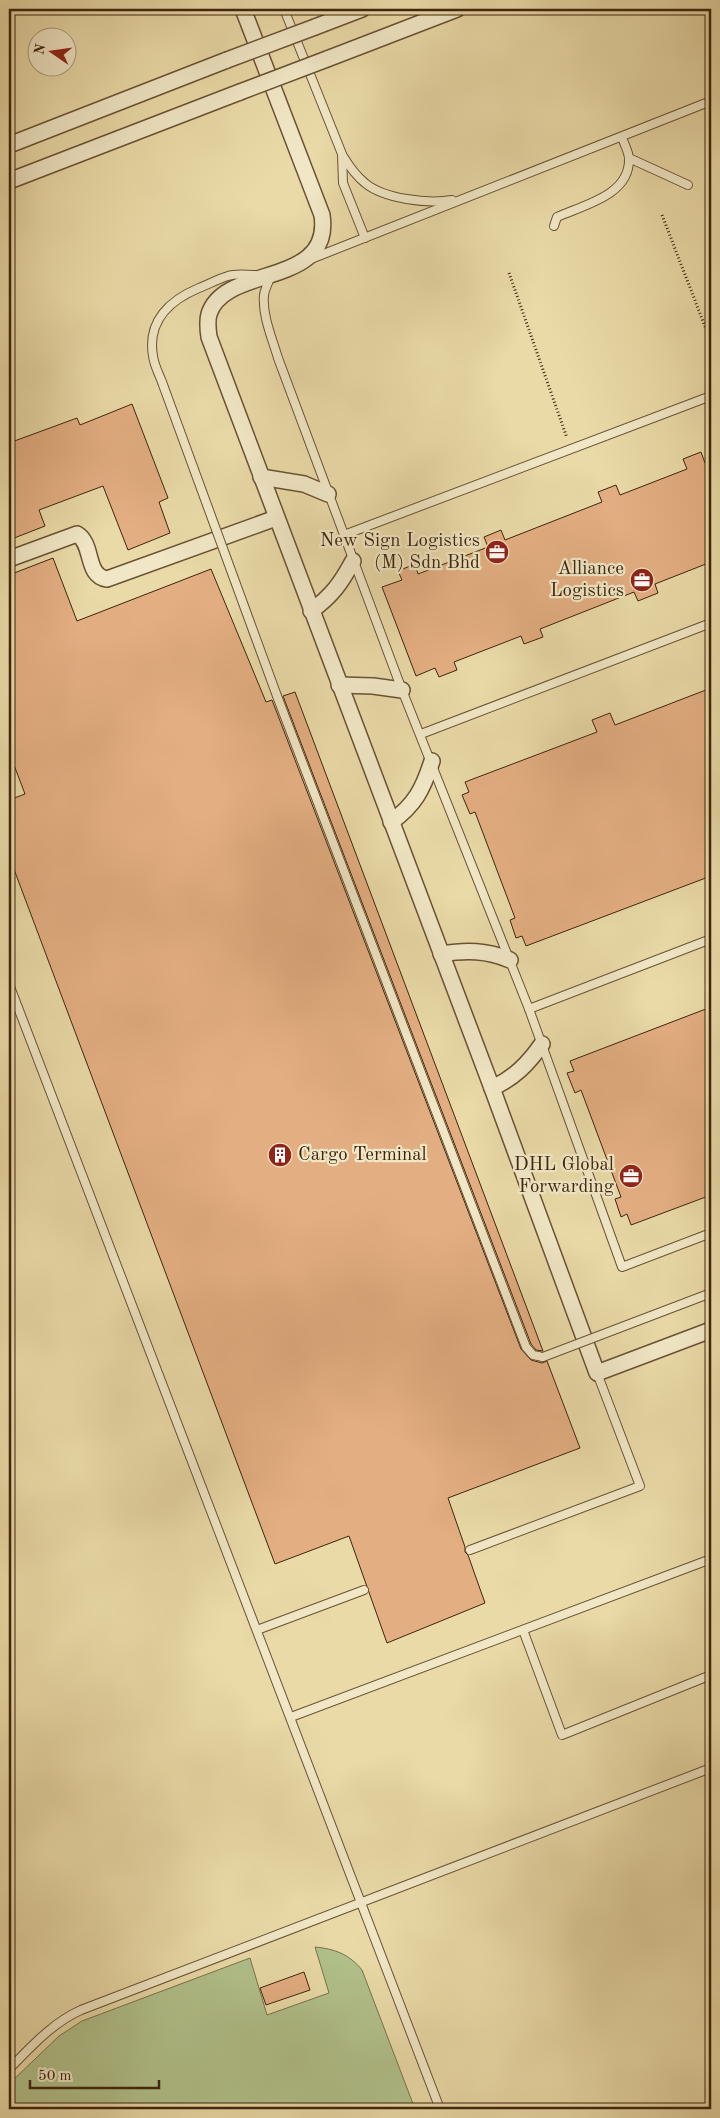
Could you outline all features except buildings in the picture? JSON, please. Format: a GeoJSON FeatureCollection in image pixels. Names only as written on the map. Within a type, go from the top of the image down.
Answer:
{"type":"FeatureCollection","features":[{"type":"Feature","properties":{"kind":"street"},"geometry":{"type":"LineString","coordinates":[[244,9],[322,215],[323,224],[321,241],[305,261],[238,287],[226,294],[215,304],[209,314],[209,337],[311,612],[492,1088],[597,1373],[711,1330]]}},
{"type":"Feature","properties":{"kind":"street"},"geometry":{"type":"LineString","coordinates":[[9,144],[362,9]]}},
{"type":"Feature","properties":{"kind":"street"},"geometry":{"type":"LineString","coordinates":[[9,181],[457,9]]}},
{"type":"Feature","properties":{"kind":"street"},"geometry":{"type":"LineString","coordinates":[[261,477],[304,484],[328,494]]}},
{"type":"Feature","properties":{"kind":"street"},"geometry":{"type":"LineString","coordinates":[[9,559],[78,534],[83,540],[96,574],[101,578],[114,578],[276,518]]}},
{"type":"Feature","properties":{"kind":"street"},"geometry":{"type":"LineString","coordinates":[[311,612],[329,598],[342,582],[353,561]]}},
{"type":"Feature","properties":{"kind":"street"},"geometry":{"type":"LineString","coordinates":[[339,686],[373,686],[402,690]]}},
{"type":"Feature","properties":{"kind":"street"},"geometry":{"type":"LineString","coordinates":[[391,822],[406,811],[416,798],[425,782],[432,761]]}},
{"type":"Feature","properties":{"kind":"street"},"geometry":{"type":"LineString","coordinates":[[441,954],[473,951],[493,952],[510,960]]}},
{"type":"Feature","properties":{"kind":"street"},"geometry":{"type":"LineString","coordinates":[[492,1088],[506,1081],[520,1070],[542,1044]]}},
{"type":"Feature","properties":{"kind":"lane"},"geometry":{"type":"LineString","coordinates":[[284,9],[342,154],[352,171],[366,184],[401,198],[433,202],[466,198]]}},
{"type":"Feature","properties":{"kind":"lane"},"geometry":{"type":"LineString","coordinates":[[305,261],[622,137],[711,100]]}},
{"type":"Feature","properties":{"kind":"lane"},"geometry":{"type":"LineString","coordinates":[[554,226],[557,217],[614,192],[627,174],[629,158],[622,137]]}},
{"type":"Feature","properties":{"kind":"lane"},"geometry":{"type":"LineString","coordinates":[[342,154],[343,183],[365,238]]}},
{"type":"Feature","properties":{"kind":"lane"},"geometry":{"type":"LineString","coordinates":[[629,158],[688,185]]}},
{"type":"Feature","properties":{"kind":"lane"},"geometry":{"type":"LineString","coordinates":[[711,1233],[622,1267],[529,1009],[432,761],[402,690],[278,358],[268,325],[264,293],[271,274],[230,275],[182,296],[169,304],[161,316],[155,330],[152,346],[153,357],[277,696],[526,1347],[533,1355],[543,1357],[711,1293]]}},
{"type":"Feature","properties":{"kind":"lane"},"geometry":{"type":"LineString","coordinates":[[344,535],[711,396]]}},
{"type":"Feature","properties":{"kind":"lane"},"geometry":{"type":"LineString","coordinates":[[421,734],[711,623]]}},
{"type":"Feature","properties":{"kind":"lane"},"geometry":{"type":"LineString","coordinates":[[529,1009],[711,940]]}},
{"type":"Feature","properties":{"kind":"lane"},"geometry":{"type":"LineString","coordinates":[[9,984],[440,2109]]}},
{"type":"Feature","properties":{"kind":"lane"},"geometry":{"type":"LineString","coordinates":[[470,1550],[640,1486],[597,1373]]}},
{"type":"Feature","properties":{"kind":"lane"},"geometry":{"type":"LineString","coordinates":[[291,1717],[711,1559]]}},
{"type":"Feature","properties":{"kind":"lane"},"geometry":{"type":"LineString","coordinates":[[257,1630],[364,1590]]}},
{"type":"Feature","properties":{"kind":"lane"},"geometry":{"type":"LineString","coordinates":[[523,1630],[562,1735],[711,1675]]}},
{"type":"Feature","properties":{"kind":"lane"},"geometry":{"type":"LineString","coordinates":[[9,2069],[50,2029],[72,2014],[711,1768]]}},
{"type":"Feature","properties":{"kind":"path"},"geometry":{"type":"LineString","coordinates":[[662,214],[711,342]]}},
{"type":"Feature","properties":{"kind":"path"},"geometry":{"type":"LineString","coordinates":[[508,273],[571,449]]}},
{"type":"Feature","properties":{"kind":"green space"},"geometry":{"type":"Polygon","coordinates":[[[315,1947],[341,1953],[357,1964],[362,1970],[415,2109],[9,2109],[9,2084],[59,2036],[82,2021],[250,1958],[267,2015],[329,1993],[315,1947]]]}},
{"type":"Feature","properties":{"kind":"place","name":"New Sign Logistics (M) Sdn Bhd"},"geometry":{"type":"Point","coordinates":[497,552]}},
{"type":"Feature","properties":{"kind":"place","name":"Alliance Logistics"},"geometry":{"type":"Point","coordinates":[642,580]}},
{"type":"Feature","properties":{"kind":"place","name":"Cargo Terminal"},"geometry":{"type":"Point","coordinates":[280,1155]}},
{"type":"Feature","properties":{"kind":"place","name":"DHL Global Forwarding"},"geometry":{"type":"Point","coordinates":[631,1176]}}]}
